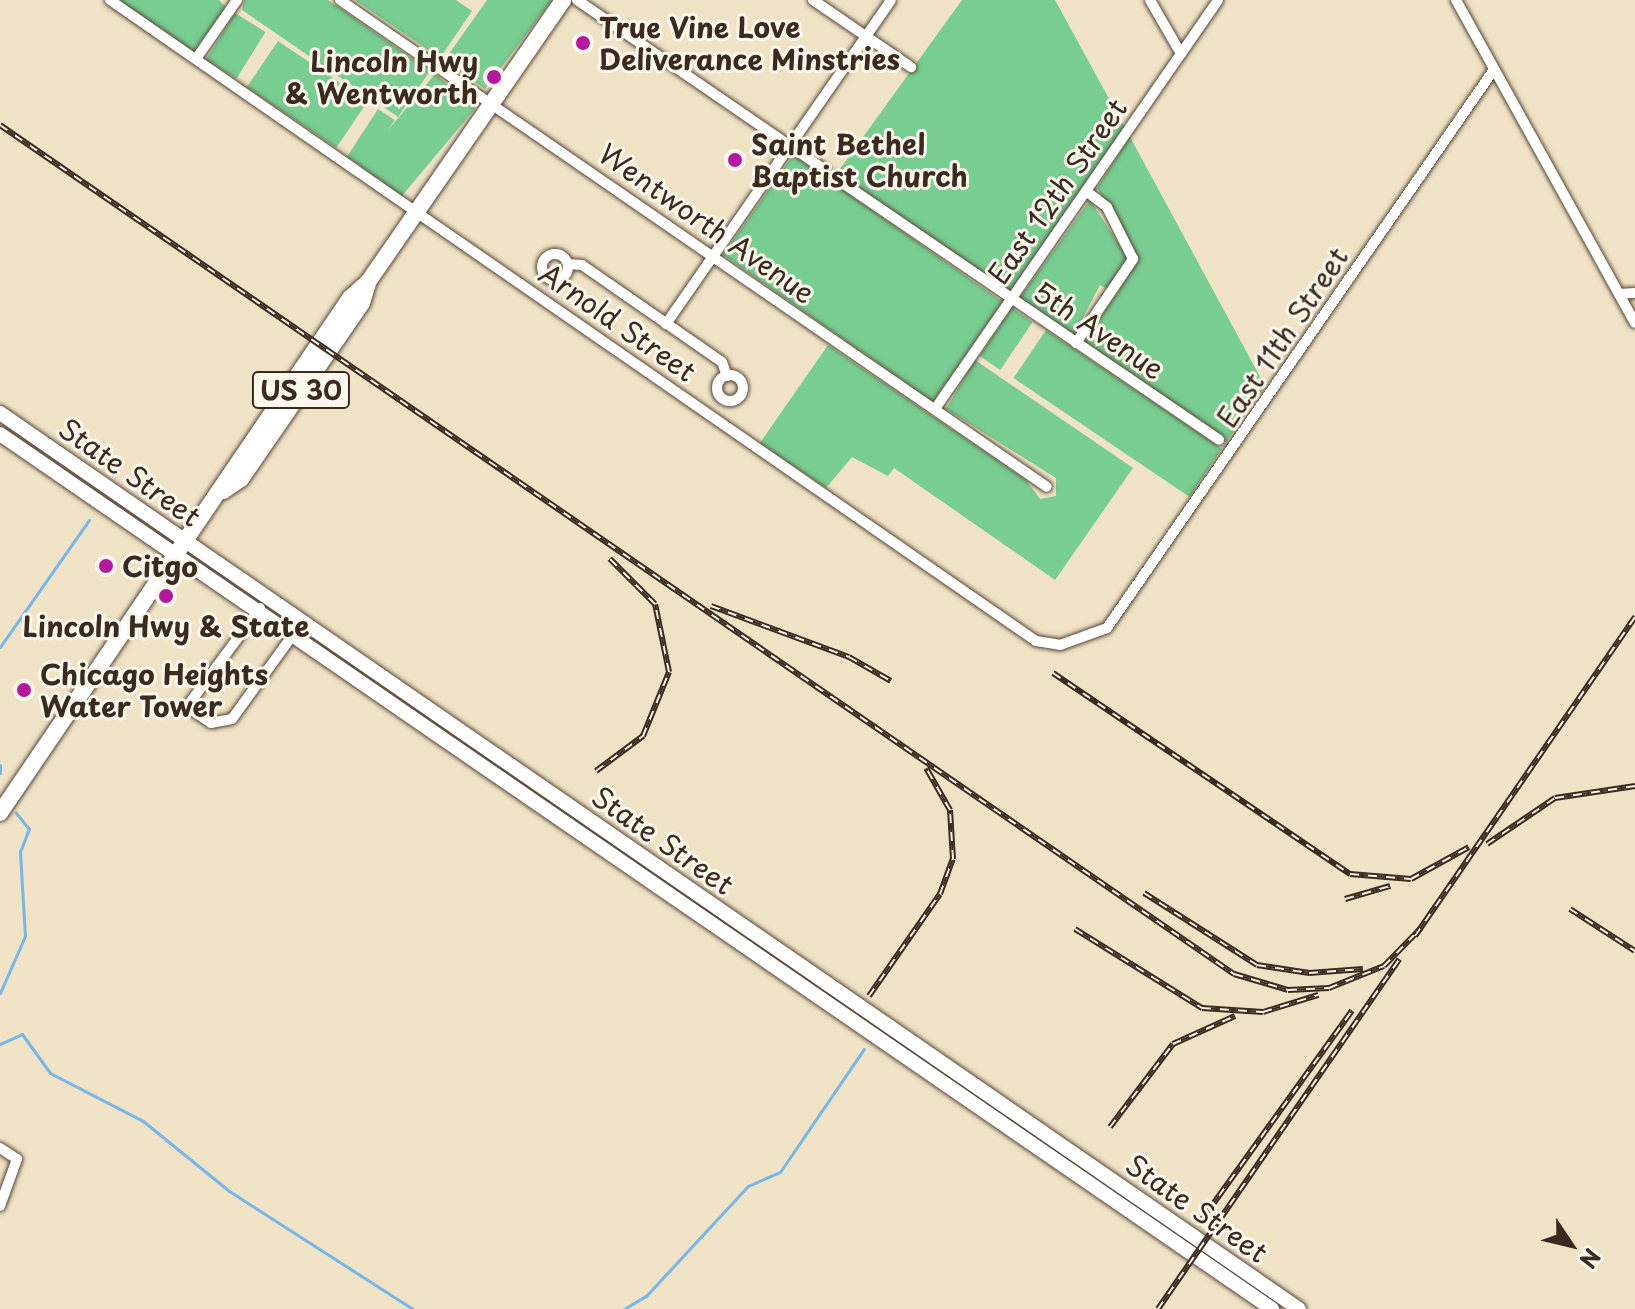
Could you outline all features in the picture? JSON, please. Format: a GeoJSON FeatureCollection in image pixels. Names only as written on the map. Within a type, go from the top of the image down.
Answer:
{"type":"FeatureCollection","features":[{"type":"Feature","properties":{"kind":"main road","name":"US 30"},"geometry":{"type":"LineString","coordinates":[[0,813],[223,491],[350,298],[368,282],[563,0]]}},
{"type":"Feature","properties":{"kind":"street","name":"Arnold Street"},"geometry":{"type":"LineString","coordinates":[[110,0],[1036,641],[1060,645],[1107,628]]}},
{"type":"Feature","properties":{"kind":"street"},"geometry":{"type":"LineString","coordinates":[[196,59],[237,0]]}},
{"type":"Feature","properties":{"kind":"street","name":"Wentworth Avenue"},"geometry":{"type":"LineString","coordinates":[[340,0],[1047,487]]}},
{"type":"Feature","properties":{"kind":"street","name":"5th Avenue"},"geometry":{"type":"LineString","coordinates":[[577,0],[1219,440]]}},
{"type":"Feature","properties":{"kind":"street"},"geometry":{"type":"LineString","coordinates":[[813,0],[911,67]]}},
{"type":"Feature","properties":{"kind":"street"},"geometry":{"type":"LineString","coordinates":[[666,324],[891,0]]}},
{"type":"Feature","properties":{"kind":"street"},"geometry":{"type":"LineString","coordinates":[[1150,0],[1181,54]]}},
{"type":"Feature","properties":{"kind":"street","name":"East 12th Street"},"geometry":{"type":"LineString","coordinates":[[935,409],[1218,0]]}},
{"type":"Feature","properties":{"kind":"street"},"geometry":{"type":"LineString","coordinates":[[1456,0],[1635,323]]}},
{"type":"Feature","properties":{"kind":"street","name":"East 11th Street"},"geometry":{"type":"LineString","coordinates":[[1107,628],[1493,71]]}},
{"type":"Feature","properties":{"kind":"street"},"geometry":{"type":"LineString","coordinates":[[1076,343],[1133,259],[1110,211],[1086,191]]}},
{"type":"Feature","properties":{"kind":"street"},"geometry":{"type":"LineString","coordinates":[[568,264],[582,265],[722,362],[727,376]]}},
{"type":"Feature","properties":{"kind":"street"},"geometry":{"type":"LineString","coordinates":[[1619,294],[1635,293]]}},
{"type":"Feature","properties":{"kind":"street","name":"State Street"},"geometry":{"type":"LineString","coordinates":[[0,413],[182,550],[257,612],[1272,1309]]}},
{"type":"Feature","properties":{"kind":"street","name":"State Street"},"geometry":{"type":"LineString","coordinates":[[0,434],[182,550],[267,599],[1299,1309]]}},
{"type":"Feature","properties":{"kind":"street"},"geometry":{"type":"LineString","coordinates":[[267,599],[189,704],[211,723],[232,719],[292,636]]}},
{"type":"Feature","properties":{"kind":"street"},"geometry":{"type":"LineString","coordinates":[[0,1148],[17,1159],[0,1206]]}},
{"type":"Feature","properties":{"kind":"green space"},"geometry":{"type":"Polygon","coordinates":[[[119,0],[219,0],[226,7],[193,52],[119,0]]]}},
{"type":"Feature","properties":{"kind":"green space"},"geometry":{"type":"Polygon","coordinates":[[[244,0],[328,0],[430,71],[398,117],[242,10],[244,0]]]}},
{"type":"Feature","properties":{"kind":"green space"},"geometry":{"type":"Polygon","coordinates":[[[355,0],[456,0],[472,11],[440,58],[355,0]]]}},
{"type":"Feature","properties":{"kind":"green space"},"geometry":{"type":"Polygon","coordinates":[[[487,0],[552,0],[485,89],[444,61],[487,0]]]}},
{"type":"Feature","properties":{"kind":"green space"},"geometry":{"type":"Polygon","coordinates":[[[962,0],[1055,0],[1125,128],[1010,292],[837,173],[962,0]]]}},
{"type":"Feature","properties":{"kind":"green space"},"geometry":{"type":"Polygon","coordinates":[[[235,13],[266,32],[236,79],[206,60],[235,13]]]}},
{"type":"Feature","properties":{"kind":"green space"},"geometry":{"type":"Polygon","coordinates":[[[278,41],[368,101],[336,148],[247,87],[278,41]]]}},
{"type":"Feature","properties":{"kind":"green space"},"geometry":{"type":"Polygon","coordinates":[[[435,74],[476,108],[400,198],[359,164],[435,74]]]}},
{"type":"Feature","properties":{"kind":"green space"},"geometry":{"type":"Polygon","coordinates":[[[378,109],[395,120],[364,168],[347,157],[378,109]]]}},
{"type":"Feature","properties":{"kind":"green space"},"geometry":{"type":"Polygon","coordinates":[[[1130,137],[1265,386],[1226,442],[1085,342],[1138,261],[1097,188],[1130,137]]]}},
{"type":"Feature","properties":{"kind":"green space"},"geometry":{"type":"Polygon","coordinates":[[[793,155],[1003,302],[933,402],[723,255],[793,155]]]}},
{"type":"Feature","properties":{"kind":"green space"},"geometry":{"type":"Polygon","coordinates":[[[1090,200],[1128,258],[1107,289],[1100,285],[1074,335],[1019,299],[1090,200]]]}},
{"type":"Feature","properties":{"kind":"green space"},"geometry":{"type":"Polygon","coordinates":[[[1012,308],[1033,322],[1000,370],[980,356],[1012,308]]]}},
{"type":"Feature","properties":{"kind":"green space"},"geometry":{"type":"Polygon","coordinates":[[[1046,330],[1222,449],[1189,497],[1014,378],[1046,330]]]}},
{"type":"Feature","properties":{"kind":"green space"},"geometry":{"type":"Polygon","coordinates":[[[828,345],[1026,480],[1040,499],[1056,496],[1056,478],[946,409],[975,360],[1133,468],[1055,580],[894,468],[888,476],[852,457],[826,488],[760,443],[828,345]]]}},
{"type":"Feature","properties":{"kind":"waterway"},"geometry":{"type":"LineString","coordinates":[[0,647],[89,520]]}},
{"type":"Feature","properties":{"kind":"waterway"},"geometry":{"type":"LineString","coordinates":[[0,765],[0,773]]}},
{"type":"Feature","properties":{"kind":"waterway"},"geometry":{"type":"LineString","coordinates":[[0,993],[25,936],[20,852],[29,829],[16,813]]}},
{"type":"Feature","properties":{"kind":"waterway"},"geometry":{"type":"LineString","coordinates":[[0,1044],[22,1034],[50,1073],[143,1121],[229,1191],[413,1309]]}},
{"type":"Feature","properties":{"kind":"waterway"},"geometry":{"type":"LineString","coordinates":[[624,1309],[646,1296],[748,1186],[780,1172],[864,1049]]}},
{"type":"Feature","properties":{"kind":"railway"},"geometry":{"type":"LineString","coordinates":[[0,125],[1234,974],[1288,990],[1329,988],[1384,966],[1421,928]]}},
{"type":"Feature","properties":{"kind":"railway"},"geometry":{"type":"LineString","coordinates":[[596,771],[643,736],[669,672],[655,604],[610,559]]}},
{"type":"Feature","properties":{"kind":"railway"},"geometry":{"type":"LineString","coordinates":[[711,606],[849,657],[891,681]]}},
{"type":"Feature","properties":{"kind":"railway"},"geometry":{"type":"LineString","coordinates":[[1415,936],[1635,617]]}},
{"type":"Feature","properties":{"kind":"railway"},"geometry":{"type":"LineString","coordinates":[[1053,673],[1350,874],[1411,879],[1469,847]]}},
{"type":"Feature","properties":{"kind":"railway"},"geometry":{"type":"LineString","coordinates":[[869,996],[940,894],[953,859],[950,810],[926,768]]}},
{"type":"Feature","properties":{"kind":"railway"},"geometry":{"type":"LineString","coordinates":[[1487,844],[1555,798],[1635,786]]}},
{"type":"Feature","properties":{"kind":"railway"},"geometry":{"type":"LineString","coordinates":[[1345,899],[1390,886]]}},
{"type":"Feature","properties":{"kind":"railway"},"geometry":{"type":"LineString","coordinates":[[1144,893],[1257,965],[1309,973],[1363,969]]}},
{"type":"Feature","properties":{"kind":"railway"},"geometry":{"type":"LineString","coordinates":[[1570,909],[1635,951]]}},
{"type":"Feature","properties":{"kind":"railway"},"geometry":{"type":"LineString","coordinates":[[1075,929],[1202,1008],[1263,1012],[1318,995]]}},
{"type":"Feature","properties":{"kind":"railway"},"geometry":{"type":"LineString","coordinates":[[1158,1309],[1399,959]]}},
{"type":"Feature","properties":{"kind":"railway"},"geometry":{"type":"LineString","coordinates":[[1198,1225],[1352,1011]]}},
{"type":"Feature","properties":{"kind":"railway"},"geometry":{"type":"LineString","coordinates":[[1110,1127],[1173,1044],[1235,1016]]}},
{"type":"Feature","properties":{"kind":"place","name":"True Vine Love Deliverance Minstries"},"geometry":{"type":"Point","coordinates":[583,43]}},
{"type":"Feature","properties":{"kind":"place","name":"Lincoln Hwy & Wentworth"},"geometry":{"type":"Point","coordinates":[494,77]}},
{"type":"Feature","properties":{"kind":"place","name":"Saint Bethel Baptist Church"},"geometry":{"type":"Point","coordinates":[735,160]}},
{"type":"Feature","properties":{"kind":"place","name":"Citgo"},"geometry":{"type":"Point","coordinates":[106,566]}},
{"type":"Feature","properties":{"kind":"place","name":"Lincoln Hwy & State"},"geometry":{"type":"Point","coordinates":[166,596]}},
{"type":"Feature","properties":{"kind":"place","name":"Chicago Heights Water Tower"},"geometry":{"type":"Point","coordinates":[24,690]}}]}
